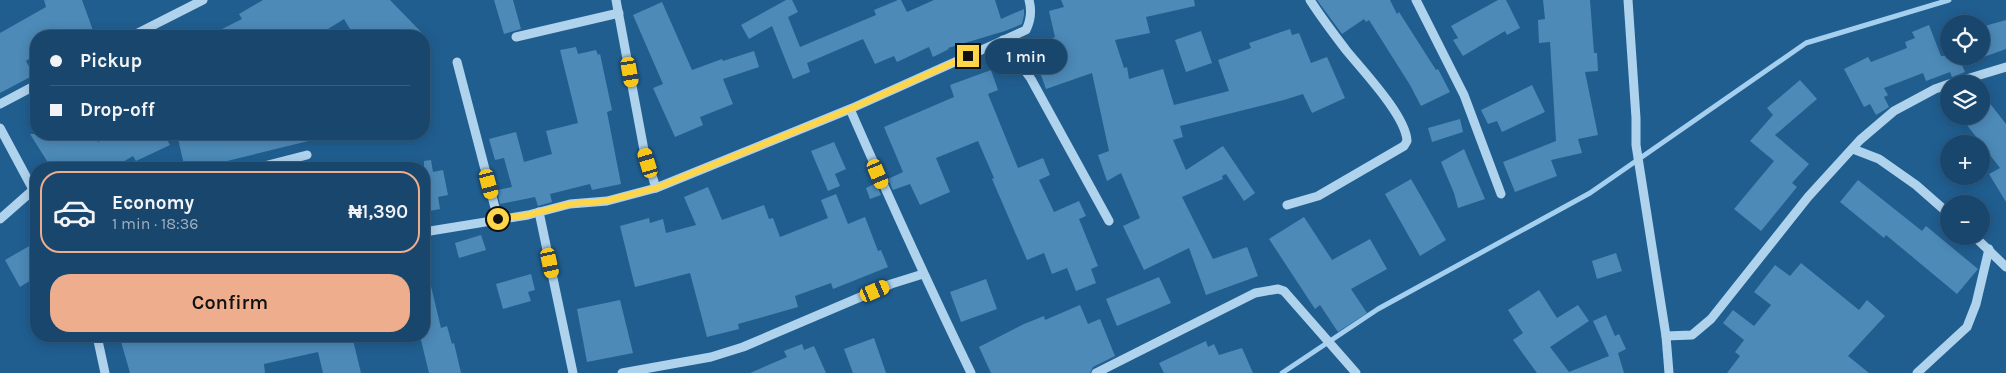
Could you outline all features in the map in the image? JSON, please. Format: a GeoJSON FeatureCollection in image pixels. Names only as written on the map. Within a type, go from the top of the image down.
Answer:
{"type":"FeatureCollection","features":[{"type":"Feature","properties":{"kind":"street"},"geometry":{"type":"LineString","coordinates":[[144,30],[203,0]]}},
{"type":"Feature","properties":{"kind":"street"},"geometry":{"type":"LineString","coordinates":[[616,0],[644,150],[656,188]]}},
{"type":"Feature","properties":{"kind":"street"},"geometry":{"type":"LineString","coordinates":[[1287,205],[1318,196],[1404,146],[1408,141],[1407,132],[1396,114],[1329,28],[1310,0]]}},
{"type":"Feature","properties":{"kind":"street"},"geometry":{"type":"LineString","coordinates":[[1416,0],[1464,95],[1501,194]]}},
{"type":"Feature","properties":{"kind":"street"},"geometry":{"type":"LineString","coordinates":[[1628,0],[1636,145],[1666,336],[1668,373]]}},
{"type":"Feature","properties":{"kind":"street"},"geometry":{"type":"LineString","coordinates":[[430,231],[539,212],[570,204],[606,201],[656,188],[850,109],[1026,30],[1031,20],[1031,1]]}},
{"type":"Feature","properties":{"kind":"street"},"geometry":{"type":"LineString","coordinates":[[516,37],[619,13]]}},
{"type":"Feature","properties":{"kind":"street"},"geometry":{"type":"LineString","coordinates":[[1003,40],[1031,79],[1109,221]]}},
{"type":"Feature","properties":{"kind":"street"},"geometry":{"type":"LineString","coordinates":[[457,62],[498,219]]}},
{"type":"Feature","properties":{"kind":"street"},"geometry":{"type":"LineString","coordinates":[[1980,75],[2006,67]]}},
{"type":"Feature","properties":{"kind":"street"},"geometry":{"type":"LineString","coordinates":[[1666,336],[1692,335],[1711,319],[1808,197],[1853,149],[1894,111],[1940,87]]}},
{"type":"Feature","properties":{"kind":"street"},"geometry":{"type":"LineString","coordinates":[[0,104],[30,88]]}},
{"type":"Feature","properties":{"kind":"street"},"geometry":{"type":"LineString","coordinates":[[850,109],[897,217],[911,242],[923,274],[971,373]]}},
{"type":"Feature","properties":{"kind":"street"},"geometry":{"type":"LineString","coordinates":[[0,128],[30,183]]}},
{"type":"Feature","properties":{"kind":"street"},"geometry":{"type":"LineString","coordinates":[[1853,149],[1879,159],[1916,185],[1940,206]]}},
{"type":"Feature","properties":{"kind":"street"},"geometry":{"type":"LineString","coordinates":[[280,162],[306,155]]}},
{"type":"Feature","properties":{"kind":"street"},"geometry":{"type":"LineString","coordinates":[[0,218],[30,196]]}},
{"type":"Feature","properties":{"kind":"street"},"geometry":{"type":"LineString","coordinates":[[539,212],[573,373]]}},
{"type":"Feature","properties":{"kind":"street"},"geometry":{"type":"LineString","coordinates":[[1984,245],[2006,267]]}},
{"type":"Feature","properties":{"kind":"street"},"geometry":{"type":"LineString","coordinates":[[1917,373],[1967,327],[1976,304],[1989,249]]}},
{"type":"Feature","properties":{"kind":"street"},"geometry":{"type":"LineString","coordinates":[[622,373],[710,357],[743,347],[891,284],[923,274]]}},
{"type":"Feature","properties":{"kind":"street"},"geometry":{"type":"LineString","coordinates":[[1096,373],[1255,293],[1278,289],[1284,291],[1353,370]]}},
{"type":"Feature","properties":{"kind":"street"},"geometry":{"type":"LineString","coordinates":[[97,342],[105,373]]}},
{"type":"Feature","properties":{"kind":"building"},"geometry":{"type":"Polygon","coordinates":[[[44,0],[82,0],[93,30],[30,30],[30,58],[26,61],[30,68],[30,77],[0,93],[0,33],[46,7],[44,0]]]}},
{"type":"Feature","properties":{"kind":"building"},"geometry":{"type":"Polygon","coordinates":[[[263,0],[390,0],[419,30],[350,30],[344,19],[327,30],[220,30],[242,19],[239,14],[263,0]]]}},
{"type":"Feature","properties":{"kind":"building"},"geometry":{"type":"Polygon","coordinates":[[[494,0],[513,0],[521,29],[504,34],[494,0]]]}},
{"type":"Feature","properties":{"kind":"building"},"geometry":{"type":"Polygon","coordinates":[[[786,0],[792,0],[798,12],[788,17],[800,47],[876,15],[874,10],[898,0],[901,0],[907,12],[934,0],[995,0],[1001,19],[1024,9],[1024,15],[1022,24],[948,48],[933,57],[929,47],[897,62],[894,56],[875,64],[863,39],[807,63],[810,72],[793,79],[772,26],[749,39],[741,25],[786,0]]]}},
{"type":"Feature","properties":{"kind":"building"},"geometry":{"type":"Polygon","coordinates":[[[1061,0],[1194,0],[1195,6],[1146,17],[1150,33],[1115,40],[1124,68],[1127,67],[1129,79],[1163,69],[1174,105],[1229,91],[1218,60],[1251,48],[1249,43],[1290,29],[1292,35],[1299,33],[1311,63],[1327,57],[1345,98],[1312,113],[1303,94],[1180,126],[1183,137],[1173,140],[1186,170],[1223,146],[1255,193],[1244,201],[1226,174],[1222,176],[1223,179],[1182,197],[1213,259],[1247,247],[1258,276],[1206,295],[1189,248],[1144,270],[1123,226],[1140,218],[1121,173],[1107,181],[1098,155],[1109,151],[1092,73],[1046,89],[1037,64],[1039,63],[1033,45],[1055,37],[1049,11],[1064,7],[1061,0]]]}},
{"type":"Feature","properties":{"kind":"building"},"geometry":{"type":"Polygon","coordinates":[[[1317,0],[1390,0],[1397,14],[1399,12],[1436,70],[1438,69],[1450,92],[1421,106],[1369,20],[1366,22],[1364,19],[1342,34],[1317,0]]]}},
{"type":"Feature","properties":{"kind":"building"},"geometry":{"type":"Polygon","coordinates":[[[1498,0],[1506,0],[1520,28],[1507,35],[1505,31],[1463,56],[1453,40],[1458,38],[1451,26],[1498,0]]]}},
{"type":"Feature","properties":{"kind":"building"},"geometry":{"type":"Polygon","coordinates":[[[1543,0],[1590,0],[1594,53],[1597,53],[1598,71],[1585,72],[1598,135],[1578,139],[1582,153],[1551,160],[1557,176],[1515,192],[1503,162],[1556,141],[1550,42],[1539,43],[1538,20],[1545,19],[1543,0]]]}},
{"type":"Feature","properties":{"kind":"building"},"geometry":{"type":"Polygon","coordinates":[[[662,2],[692,70],[722,59],[723,61],[754,51],[759,67],[723,79],[733,104],[700,117],[703,125],[675,137],[653,88],[663,84],[633,15],[662,2]]]}},
{"type":"Feature","properties":{"kind":"building"},"geometry":{"type":"Polygon","coordinates":[[[2006,20],[2006,49],[1990,55],[1990,24],[2006,20]]]}},
{"type":"Feature","properties":{"kind":"building"},"geometry":{"type":"Polygon","coordinates":[[[1929,25],[1940,53],[1940,65],[1962,65],[1965,72],[1951,75],[1950,72],[1926,81],[1923,73],[1884,88],[1888,95],[1884,97],[1889,107],[1876,115],[1870,104],[1864,107],[1844,69],[1868,57],[1871,62],[1907,48],[1905,42],[1915,38],[1912,32],[1929,25]]]}},
{"type":"Feature","properties":{"kind":"building"},"geometry":{"type":"Polygon","coordinates":[[[1201,31],[1212,63],[1186,72],[1175,40],[1201,31]]]}},
{"type":"Feature","properties":{"kind":"building"},"geometry":{"type":"Polygon","coordinates":[[[576,47],[578,54],[596,50],[598,55],[600,54],[612,110],[607,112],[621,184],[592,190],[590,184],[550,194],[552,202],[538,206],[535,197],[500,204],[497,190],[512,187],[504,158],[495,160],[489,139],[516,132],[524,162],[552,154],[546,131],[578,123],[560,50],[576,47]]]}},
{"type":"Feature","properties":{"kind":"building"},"geometry":{"type":"Polygon","coordinates":[[[991,70],[998,90],[988,94],[1018,168],[1043,158],[1050,175],[1039,180],[1054,212],[1079,201],[1086,216],[1079,219],[1098,266],[1091,269],[1096,283],[1076,291],[1067,268],[1052,274],[1044,253],[1027,260],[992,179],[994,178],[978,141],[936,158],[950,192],[920,205],[910,184],[893,190],[888,179],[903,172],[884,127],[954,97],[950,85],[991,70]]]}},
{"type":"Feature","properties":{"kind":"building"},"geometry":{"type":"Polygon","coordinates":[[[1800,80],[1817,99],[1775,135],[1809,164],[1792,183],[1797,187],[1761,231],[1734,209],[1774,161],[1750,141],[1773,115],[1767,108],[1800,80]]]}},
{"type":"Feature","properties":{"kind":"building"},"geometry":{"type":"Polygon","coordinates":[[[1532,85],[1545,112],[1502,132],[1497,121],[1488,124],[1481,110],[1532,85]]]}},
{"type":"Feature","properties":{"kind":"building"},"geometry":{"type":"Polygon","coordinates":[[[1990,104],[2006,124],[2006,202],[1990,176],[1990,173],[2000,168],[1990,155],[1990,135],[1975,135],[1967,125],[1990,125],[1990,104]]]}},
{"type":"Feature","properties":{"kind":"building"},"geometry":{"type":"Polygon","coordinates":[[[1460,119],[1463,132],[1432,142],[1428,128],[1460,119]]]}},
{"type":"Feature","properties":{"kind":"building"},"geometry":{"type":"Polygon","coordinates":[[[34,140],[97,140],[98,142],[102,140],[167,140],[170,145],[136,161],[133,156],[123,162],[48,162],[34,140]]]}},
{"type":"Feature","properties":{"kind":"building"},"geometry":{"type":"Polygon","coordinates":[[[178,140],[313,140],[223,162],[183,162],[178,140]]]}},
{"type":"Feature","properties":{"kind":"building"},"geometry":{"type":"Polygon","coordinates":[[[834,142],[846,169],[835,174],[840,186],[828,191],[811,151],[834,142]]]}},
{"type":"Feature","properties":{"kind":"building"},"geometry":{"type":"Polygon","coordinates":[[[1464,149],[1485,199],[1458,208],[1441,162],[1464,149]]]}},
{"type":"Feature","properties":{"kind":"building"},"geometry":{"type":"Polygon","coordinates":[[[431,160],[433,172],[443,170],[448,195],[438,197],[440,209],[430,211],[430,162],[424,161],[431,160]]]}},
{"type":"Feature","properties":{"kind":"building"},"geometry":{"type":"Polygon","coordinates":[[[1411,179],[1446,240],[1420,256],[1385,194],[1411,179]]]}},
{"type":"Feature","properties":{"kind":"building"},"geometry":{"type":"Polygon","coordinates":[[[1858,180],[1922,231],[1926,226],[1940,238],[1940,245],[1949,245],[1978,269],[1957,294],[1886,235],[1884,238],[1840,202],[1858,180]]]}},
{"type":"Feature","properties":{"kind":"building"},"geometry":{"type":"Polygon","coordinates":[[[876,183],[881,195],[870,199],[866,188],[876,183]]]}},
{"type":"Feature","properties":{"kind":"building"},"geometry":{"type":"Polygon","coordinates":[[[708,187],[722,220],[764,205],[769,219],[773,218],[780,237],[828,218],[821,200],[836,194],[848,224],[865,217],[878,251],[881,250],[888,267],[833,289],[831,283],[795,296],[798,307],[738,324],[739,329],[707,337],[690,273],[635,287],[620,226],[649,218],[650,223],[663,219],[666,233],[696,225],[684,197],[708,187]]]}},
{"type":"Feature","properties":{"kind":"building"},"geometry":{"type":"Polygon","coordinates":[[[1304,217],[1332,260],[1370,239],[1387,269],[1351,289],[1367,313],[1338,332],[1320,305],[1315,309],[1269,239],[1304,217]]]}},
{"type":"Feature","properties":{"kind":"building"},"geometry":{"type":"Polygon","coordinates":[[[481,235],[486,250],[459,258],[455,243],[481,235]]]}},
{"type":"Feature","properties":{"kind":"building"},"geometry":{"type":"Polygon","coordinates":[[[30,246],[30,281],[20,287],[5,260],[30,246]]]}},
{"type":"Feature","properties":{"kind":"building"},"geometry":{"type":"Polygon","coordinates":[[[1616,253],[1622,271],[1597,279],[1592,261],[1616,253]]]}},
{"type":"Feature","properties":{"kind":"building"},"geometry":{"type":"Polygon","coordinates":[[[1801,263],[1859,310],[1867,300],[1885,316],[1848,356],[1869,373],[1727,373],[1740,356],[1735,352],[1744,340],[1723,323],[1733,310],[1754,326],[1771,305],[1754,292],[1775,265],[1790,276],[1801,263]]]}},
{"type":"Feature","properties":{"kind":"building"},"geometry":{"type":"Polygon","coordinates":[[[531,274],[535,290],[528,292],[531,301],[503,309],[496,284],[531,274]]]}},
{"type":"Feature","properties":{"kind":"building"},"geometry":{"type":"Polygon","coordinates":[[[1159,277],[1171,303],[1117,326],[1106,299],[1159,277]]]}},
{"type":"Feature","properties":{"kind":"building"},"geometry":{"type":"Polygon","coordinates":[[[986,279],[997,309],[961,322],[950,292],[986,279]]]}},
{"type":"Feature","properties":{"kind":"building"},"geometry":{"type":"Polygon","coordinates":[[[430,282],[441,328],[447,326],[452,344],[454,343],[461,373],[429,373],[421,342],[430,342],[430,282]]]}},
{"type":"Feature","properties":{"kind":"building"},"geometry":{"type":"Polygon","coordinates":[[[1539,290],[1557,318],[1578,305],[1589,321],[1550,347],[1569,372],[1609,356],[1593,321],[1606,315],[1615,336],[1619,334],[1626,349],[1618,353],[1624,373],[1537,373],[1513,340],[1523,333],[1508,310],[1539,290]]]}},
{"type":"Feature","properties":{"kind":"building"},"geometry":{"type":"Polygon","coordinates":[[[620,300],[633,353],[587,362],[577,309],[620,300]]]}},
{"type":"Feature","properties":{"kind":"building"},"geometry":{"type":"Polygon","coordinates":[[[1080,305],[1088,324],[1100,319],[1115,356],[1093,367],[1090,373],[991,373],[979,347],[1024,324],[1044,316],[1045,320],[1080,305]]]}},
{"type":"Feature","properties":{"kind":"building"},"geometry":{"type":"Polygon","coordinates":[[[874,338],[886,373],[853,373],[844,349],[874,338]]]}},
{"type":"Feature","properties":{"kind":"building"},"geometry":{"type":"Polygon","coordinates":[[[1206,341],[1208,347],[1214,344],[1219,355],[1242,348],[1253,373],[1164,373],[1159,363],[1206,341]]]}},
{"type":"Feature","properties":{"kind":"building"},"geometry":{"type":"Polygon","coordinates":[[[121,342],[353,342],[361,373],[323,373],[318,352],[264,364],[265,373],[130,373],[121,342]]]}},
{"type":"Feature","properties":{"kind":"building"},"geometry":{"type":"Polygon","coordinates":[[[802,344],[804,350],[814,346],[826,373],[750,373],[787,357],[784,351],[802,344]]]}},
{"type":"Feature","properties":{"kind":"waterway"},"geometry":{"type":"LineString","coordinates":[[1282,373],[1378,309],[1590,193],[1806,43],[1949,0]]}},
{"type":"Feature","properties":{"kind":"route"},"geometry":{"type":"LineString","coordinates":[[498,219],[528,215],[570,204],[606,201],[656,188],[850,109],[968,56]]}}]}
